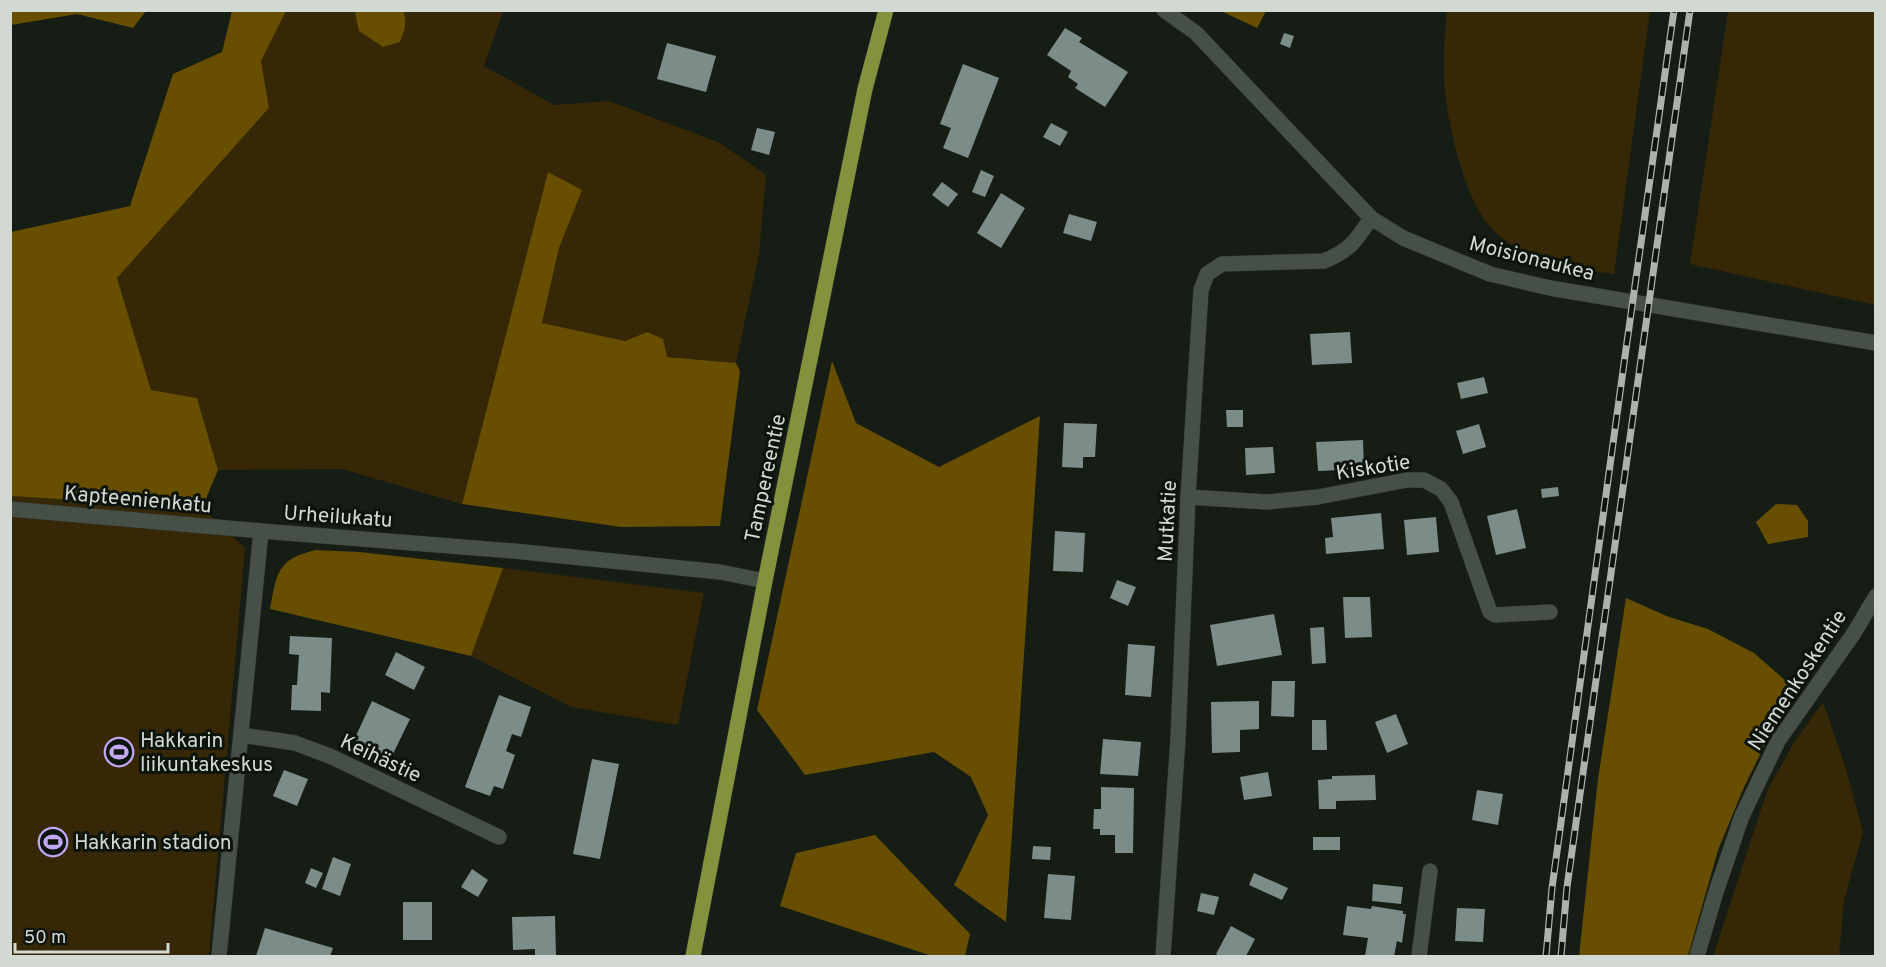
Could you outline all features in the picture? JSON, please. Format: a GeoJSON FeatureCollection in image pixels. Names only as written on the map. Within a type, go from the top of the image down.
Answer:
{"type":"FeatureCollection","features":[{"type":"Feature","properties":{"kind":"main road","name":"Tampereentie"},"geometry":{"type":"LineString","coordinates":[[693,957],[765,581],[866,89],[886,10]]}},
{"type":"Feature","properties":{"kind":"street","name":"Moisionaukea"},"geometry":{"type":"LineString","coordinates":[[1164,10],[1196,33],[1371,218],[1403,238],[1490,274],[1550,288],[1875,344]]}},
{"type":"Feature","properties":{"kind":"street","name":"Mutkatie"},"geometry":{"type":"LineString","coordinates":[[1163,957],[1178,739],[1188,497],[1201,290],[1208,274],[1222,264],[1324,261],[1346,251],[1371,218]]}},
{"type":"Feature","properties":{"kind":"street","name":"Kiskotie"},"geometry":{"type":"LineString","coordinates":[[1188,497],[1267,502],[1318,497],[1407,480],[1424,480],[1441,489],[1451,502],[1490,612],[1495,615],[1550,612]]}},
{"type":"Feature","properties":{"kind":"street","name":"Kapteenienkatu"},"geometry":{"type":"LineString","coordinates":[[10,509],[261,531]]}},
{"type":"Feature","properties":{"kind":"street","name":"Urheilukatu"},"geometry":{"type":"LineString","coordinates":[[219,957],[261,531],[525,552],[720,572],[765,581]]}},
{"type":"Feature","properties":{"kind":"street","name":"Niemenkoskentie"},"geometry":{"type":"LineString","coordinates":[[1697,957],[1742,816],[1778,741],[1854,633],[1875,596]]}},
{"type":"Feature","properties":{"kind":"street","name":"Keihästie"},"geometry":{"type":"LineString","coordinates":[[241,735],[295,743],[332,757],[499,837]]}},
{"type":"Feature","properties":{"kind":"street"},"geometry":{"type":"LineString","coordinates":[[1419,957],[1430,871]]}},
{"type":"Feature","properties":{"kind":"shaded area"},"geometry":{"type":"Polygon","coordinates":[[[11,10],[146,11],[133,28],[77,14],[11,25],[11,10]]]}},
{"type":"Feature","properties":{"kind":"shaded area"},"geometry":{"type":"Polygon","coordinates":[[[232,11],[286,11],[261,61],[269,108],[117,278],[151,390],[197,398],[218,470],[202,508],[11,496],[11,232],[130,206],[173,74],[222,52],[232,11]]]}},
{"type":"Feature","properties":{"kind":"shaded area"},"geometry":{"type":"Polygon","coordinates":[[[286,11],[503,11],[484,66],[554,105],[609,101],[720,143],[766,175],[759,254],[736,363],[667,357],[647,332],[625,341],[542,323],[559,248],[581,191],[548,173],[462,504],[342,469],[218,470],[197,398],[151,390],[117,277],[269,108],[261,61],[286,11]]]}},
{"type":"Feature","properties":{"kind":"shaded area"},"geometry":{"type":"Polygon","coordinates":[[[357,11],[403,11],[405,23],[400,42],[383,47],[359,31],[355,13],[357,11]]]}},
{"type":"Feature","properties":{"kind":"shaded area"},"geometry":{"type":"Polygon","coordinates":[[[1221,11],[1266,11],[1257,28],[1221,11]]]}},
{"type":"Feature","properties":{"kind":"shaded area"},"geometry":{"type":"Polygon","coordinates":[[[1447,11],[1650,11],[1614,274],[1565,266],[1533,256],[1504,240],[1483,217],[1474,202],[1460,165],[1447,108],[1444,62],[1447,11]]]}},
{"type":"Feature","properties":{"kind":"shaded area"},"geometry":{"type":"Polygon","coordinates":[[[1728,11],[1875,11],[1875,305],[1690,264],[1728,11]]]}},
{"type":"Feature","properties":{"kind":"shaded area"},"geometry":{"type":"Polygon","coordinates":[[[548,172],[582,190],[559,248],[542,323],[625,341],[647,332],[663,339],[667,357],[736,363],[740,371],[720,526],[621,527],[462,504],[548,172]]]}},
{"type":"Feature","properties":{"kind":"shaded area"},"geometry":{"type":"Polygon","coordinates":[[[832,361],[856,423],[939,467],[1040,416],[1006,922],[954,885],[988,815],[971,777],[934,752],[805,775],[757,710],[832,361]]]}},
{"type":"Feature","properties":{"kind":"shaded area","name":"Hakkarin liikuntakeskus"},"geometry":{"type":"Polygon","coordinates":[[[11,496],[202,508],[245,548],[209,956],[11,956],[11,496]]]}},
{"type":"Feature","properties":{"kind":"shaded area"},"geometry":{"type":"Polygon","coordinates":[[[1776,504],[1797,505],[1808,521],[1808,537],[1768,544],[1756,522],[1776,504]]]}},
{"type":"Feature","properties":{"kind":"shaded area"},"geometry":{"type":"Polygon","coordinates":[[[316,550],[359,552],[503,568],[471,656],[270,609],[277,577],[286,563],[293,558],[316,550]]]}},
{"type":"Feature","properties":{"kind":"shaded area"},"geometry":{"type":"Polygon","coordinates":[[[503,568],[704,593],[678,725],[571,707],[471,656],[503,568]]]}},
{"type":"Feature","properties":{"kind":"shaded area"},"geometry":{"type":"Polygon","coordinates":[[[1626,598],[1669,617],[1708,629],[1754,653],[1793,687],[1744,787],[1718,850],[1688,956],[1579,956],[1598,779],[1626,598]]]}},
{"type":"Feature","properties":{"kind":"shaded area"},"geometry":{"type":"Polygon","coordinates":[[[1823,702],[1845,766],[1863,832],[1844,900],[1839,956],[1713,956],[1767,791],[1793,744],[1823,702]]]}},
{"type":"Feature","properties":{"kind":"shaded area"},"geometry":{"type":"Polygon","coordinates":[[[875,835],[970,934],[965,956],[932,956],[780,906],[796,853],[875,835]]]}},
{"type":"Feature","properties":{"kind":"building"},"geometry":{"type":"Polygon","coordinates":[[[1065,28],[1082,38],[1079,42],[1128,72],[1105,107],[1075,88],[1078,84],[1068,77],[1071,71],[1047,55],[1065,28]]]}},
{"type":"Feature","properties":{"kind":"building"},"geometry":{"type":"Polygon","coordinates":[[[1284,33],[1294,36],[1290,48],[1280,44],[1284,33]]]}},
{"type":"Feature","properties":{"kind":"building"},"geometry":{"type":"Polygon","coordinates":[[[667,43],[716,56],[706,92],[657,79],[667,43]]]}},
{"type":"Feature","properties":{"kind":"building"},"geometry":{"type":"Polygon","coordinates":[[[963,64],[999,78],[968,158],[943,148],[951,128],[940,124],[963,64]]]}},
{"type":"Feature","properties":{"kind":"building"},"geometry":{"type":"Polygon","coordinates":[[[1051,123],[1068,132],[1060,146],[1043,137],[1051,123]]]}},
{"type":"Feature","properties":{"kind":"building"},"geometry":{"type":"Polygon","coordinates":[[[757,128],[775,132],[769,155],[751,150],[757,128]]]}},
{"type":"Feature","properties":{"kind":"building"},"geometry":{"type":"Polygon","coordinates":[[[981,170],[994,176],[985,197],[972,192],[981,170]]]}},
{"type":"Feature","properties":{"kind":"building"},"geometry":{"type":"Polygon","coordinates":[[[942,182],[958,194],[948,207],[932,195],[942,182]]]}},
{"type":"Feature","properties":{"kind":"building"},"geometry":{"type":"Polygon","coordinates":[[[1001,193],[1025,208],[1001,248],[977,233],[1001,193]]]}},
{"type":"Feature","properties":{"kind":"building"},"geometry":{"type":"Polygon","coordinates":[[[1069,214],[1097,222],[1091,241],[1063,233],[1069,214]]]}},
{"type":"Feature","properties":{"kind":"building"},"geometry":{"type":"Polygon","coordinates":[[[1350,332],[1352,363],[1312,365],[1310,334],[1350,332]]]}},
{"type":"Feature","properties":{"kind":"building"},"geometry":{"type":"Polygon","coordinates":[[[1484,377],[1488,393],[1461,399],[1457,383],[1484,377]]]}},
{"type":"Feature","properties":{"kind":"building"},"geometry":{"type":"Polygon","coordinates":[[[1226,410],[1243,410],[1243,427],[1227,427],[1226,410]]]}},
{"type":"Feature","properties":{"kind":"building"},"geometry":{"type":"Polygon","coordinates":[[[1064,423],[1097,424],[1095,457],[1083,457],[1083,468],[1062,467],[1064,423]]]}},
{"type":"Feature","properties":{"kind":"building"},"geometry":{"type":"Polygon","coordinates":[[[1479,424],[1486,447],[1463,454],[1456,431],[1479,424]]]}},
{"type":"Feature","properties":{"kind":"building"},"geometry":{"type":"Polygon","coordinates":[[[1363,440],[1364,469],[1318,471],[1316,442],[1363,440]]]}},
{"type":"Feature","properties":{"kind":"building"},"geometry":{"type":"Polygon","coordinates":[[[1273,447],[1275,473],[1246,475],[1245,448],[1273,447]]]}},
{"type":"Feature","properties":{"kind":"building"},"geometry":{"type":"Polygon","coordinates":[[[1558,487],[1559,496],[1542,498],[1541,489],[1558,487]]]}},
{"type":"Feature","properties":{"kind":"building"},"geometry":{"type":"Polygon","coordinates":[[[1517,509],[1526,548],[1496,555],[1487,516],[1517,509]]]}},
{"type":"Feature","properties":{"kind":"building"},"geometry":{"type":"Polygon","coordinates":[[[1381,513],[1384,549],[1326,554],[1325,538],[1333,537],[1331,518],[1381,513]]]}},
{"type":"Feature","properties":{"kind":"building"},"geometry":{"type":"Polygon","coordinates":[[[1436,517],[1439,552],[1407,555],[1404,520],[1436,517]]]}},
{"type":"Feature","properties":{"kind":"building"},"geometry":{"type":"Polygon","coordinates":[[[1055,531],[1085,533],[1083,572],[1053,571],[1055,531]]]}},
{"type":"Feature","properties":{"kind":"building"},"geometry":{"type":"Polygon","coordinates":[[[1117,580],[1136,587],[1128,606],[1110,598],[1117,580]]]}},
{"type":"Feature","properties":{"kind":"building"},"geometry":{"type":"Polygon","coordinates":[[[1343,597],[1370,597],[1372,637],[1345,638],[1343,597]]]}},
{"type":"Feature","properties":{"kind":"building"},"geometry":{"type":"Polygon","coordinates":[[[1274,614],[1282,655],[1217,666],[1210,625],[1274,614]]]}},
{"type":"Feature","properties":{"kind":"building"},"geometry":{"type":"Polygon","coordinates":[[[1324,627],[1326,663],[1312,664],[1310,628],[1324,627]]]}},
{"type":"Feature","properties":{"kind":"building"},"geometry":{"type":"Polygon","coordinates":[[[290,636],[332,638],[330,693],[321,692],[321,711],[291,710],[292,685],[297,685],[299,655],[289,654],[290,636]]]}},
{"type":"Feature","properties":{"kind":"building"},"geometry":{"type":"Polygon","coordinates":[[[1128,644],[1155,646],[1151,697],[1125,695],[1128,644]]]}},
{"type":"Feature","properties":{"kind":"building"},"geometry":{"type":"Polygon","coordinates":[[[396,652],[425,667],[414,690],[385,675],[396,652]]]}},
{"type":"Feature","properties":{"kind":"building"},"geometry":{"type":"Polygon","coordinates":[[[1272,681],[1295,681],[1294,717],[1271,716],[1272,681]]]}},
{"type":"Feature","properties":{"kind":"building"},"geometry":{"type":"Polygon","coordinates":[[[499,695],[531,707],[521,737],[512,734],[506,751],[515,755],[503,789],[494,786],[490,796],[465,787],[499,695]]]}},
{"type":"Feature","properties":{"kind":"building"},"geometry":{"type":"Polygon","coordinates":[[[372,701],[410,719],[391,758],[354,740],[372,701]]]}},
{"type":"Feature","properties":{"kind":"building"},"geometry":{"type":"Polygon","coordinates":[[[1259,701],[1259,729],[1240,730],[1240,752],[1212,753],[1211,702],[1259,701]]]}},
{"type":"Feature","properties":{"kind":"building"},"geometry":{"type":"Polygon","coordinates":[[[1396,714],[1408,744],[1387,753],[1375,722],[1396,714]]]}},
{"type":"Feature","properties":{"kind":"building"},"geometry":{"type":"Polygon","coordinates":[[[1312,720],[1326,720],[1327,750],[1312,750],[1312,720]]]}},
{"type":"Feature","properties":{"kind":"building"},"geometry":{"type":"Polygon","coordinates":[[[1103,739],[1141,742],[1138,776],[1100,774],[1103,739]]]}},
{"type":"Feature","properties":{"kind":"building"},"geometry":{"type":"Polygon","coordinates":[[[592,759],[619,764],[600,859],[573,854],[592,759]]]}},
{"type":"Feature","properties":{"kind":"building"},"geometry":{"type":"Polygon","coordinates":[[[284,770],[308,779],[297,806],[273,796],[284,770]]]}},
{"type":"Feature","properties":{"kind":"building"},"geometry":{"type":"Polygon","coordinates":[[[1268,772],[1272,796],[1244,800],[1240,777],[1268,772]]]}},
{"type":"Feature","properties":{"kind":"building"},"geometry":{"type":"Polygon","coordinates":[[[1375,775],[1376,800],[1336,801],[1336,809],[1319,809],[1318,780],[1332,779],[1332,776],[1375,775]]]}},
{"type":"Feature","properties":{"kind":"building"},"geometry":{"type":"Polygon","coordinates":[[[1101,787],[1134,788],[1133,853],[1115,853],[1115,835],[1100,835],[1100,829],[1093,829],[1094,809],[1101,809],[1101,787]]]}},
{"type":"Feature","properties":{"kind":"building"},"geometry":{"type":"Polygon","coordinates":[[[1477,790],[1503,794],[1498,825],[1472,820],[1477,790]]]}},
{"type":"Feature","properties":{"kind":"building"},"geometry":{"type":"Polygon","coordinates":[[[1313,837],[1340,837],[1340,850],[1313,850],[1313,837]]]}},
{"type":"Feature","properties":{"kind":"building"},"geometry":{"type":"Polygon","coordinates":[[[1033,846],[1051,847],[1050,860],[1032,859],[1033,846]]]}},
{"type":"Feature","properties":{"kind":"building"},"geometry":{"type":"Polygon","coordinates":[[[333,857],[351,864],[340,896],[322,889],[333,857]]]}},
{"type":"Feature","properties":{"kind":"building"},"geometry":{"type":"Polygon","coordinates":[[[311,868],[323,873],[316,888],[305,883],[311,868]]]}},
{"type":"Feature","properties":{"kind":"building"},"geometry":{"type":"Polygon","coordinates":[[[472,869],[488,880],[478,897],[461,887],[472,869]]]}},
{"type":"Feature","properties":{"kind":"building"},"geometry":{"type":"Polygon","coordinates":[[[1254,873],[1288,888],[1282,900],[1249,885],[1254,873]]]}},
{"type":"Feature","properties":{"kind":"building"},"geometry":{"type":"Polygon","coordinates":[[[1048,874],[1075,876],[1071,920],[1044,918],[1048,874]]]}},
{"type":"Feature","properties":{"kind":"building"},"geometry":{"type":"Polygon","coordinates":[[[1373,884],[1403,887],[1401,904],[1372,901],[1373,884]]]}},
{"type":"Feature","properties":{"kind":"building"},"geometry":{"type":"Polygon","coordinates":[[[1201,893],[1219,897],[1214,915],[1197,911],[1201,893]]]}},
{"type":"Feature","properties":{"kind":"building"},"geometry":{"type":"Polygon","coordinates":[[[403,902],[432,902],[432,940],[403,940],[403,902]]]}},
{"type":"Feature","properties":{"kind":"building"},"geometry":{"type":"Polygon","coordinates":[[[1347,906],[1371,909],[1372,906],[1403,911],[1403,914],[1406,914],[1402,943],[1397,941],[1394,956],[1365,956],[1368,938],[1343,935],[1347,906]]]}},
{"type":"Feature","properties":{"kind":"building"},"geometry":{"type":"Polygon","coordinates":[[[1457,908],[1485,909],[1483,942],[1455,941],[1457,908]]]}},
{"type":"Feature","properties":{"kind":"building"},"geometry":{"type":"Polygon","coordinates":[[[555,916],[556,956],[535,956],[535,949],[513,950],[512,917],[555,916]]]}},
{"type":"Feature","properties":{"kind":"building"},"geometry":{"type":"Polygon","coordinates":[[[1231,926],[1255,939],[1246,956],[1216,954],[1231,926]]]}},
{"type":"Feature","properties":{"kind":"building"},"geometry":{"type":"Polygon","coordinates":[[[265,928],[333,948],[330,956],[256,956],[265,928]]]}},
{"type":"Feature","properties":{"kind":"railway"},"geometry":{"type":"LineString","coordinates":[[1546,956],[1552,888],[1674,10]]}},
{"type":"Feature","properties":{"kind":"railway"},"geometry":{"type":"LineString","coordinates":[[1561,956],[1567,887],[1690,10]]}},
{"type":"Feature","properties":{"kind":"place","name":"Hakkarin liikuntakeskus"},"geometry":{"type":"Point","coordinates":[119,752]}},
{"type":"Feature","properties":{"kind":"place","name":"Hakkarin stadion"},"geometry":{"type":"Point","coordinates":[53,842]}}]}
